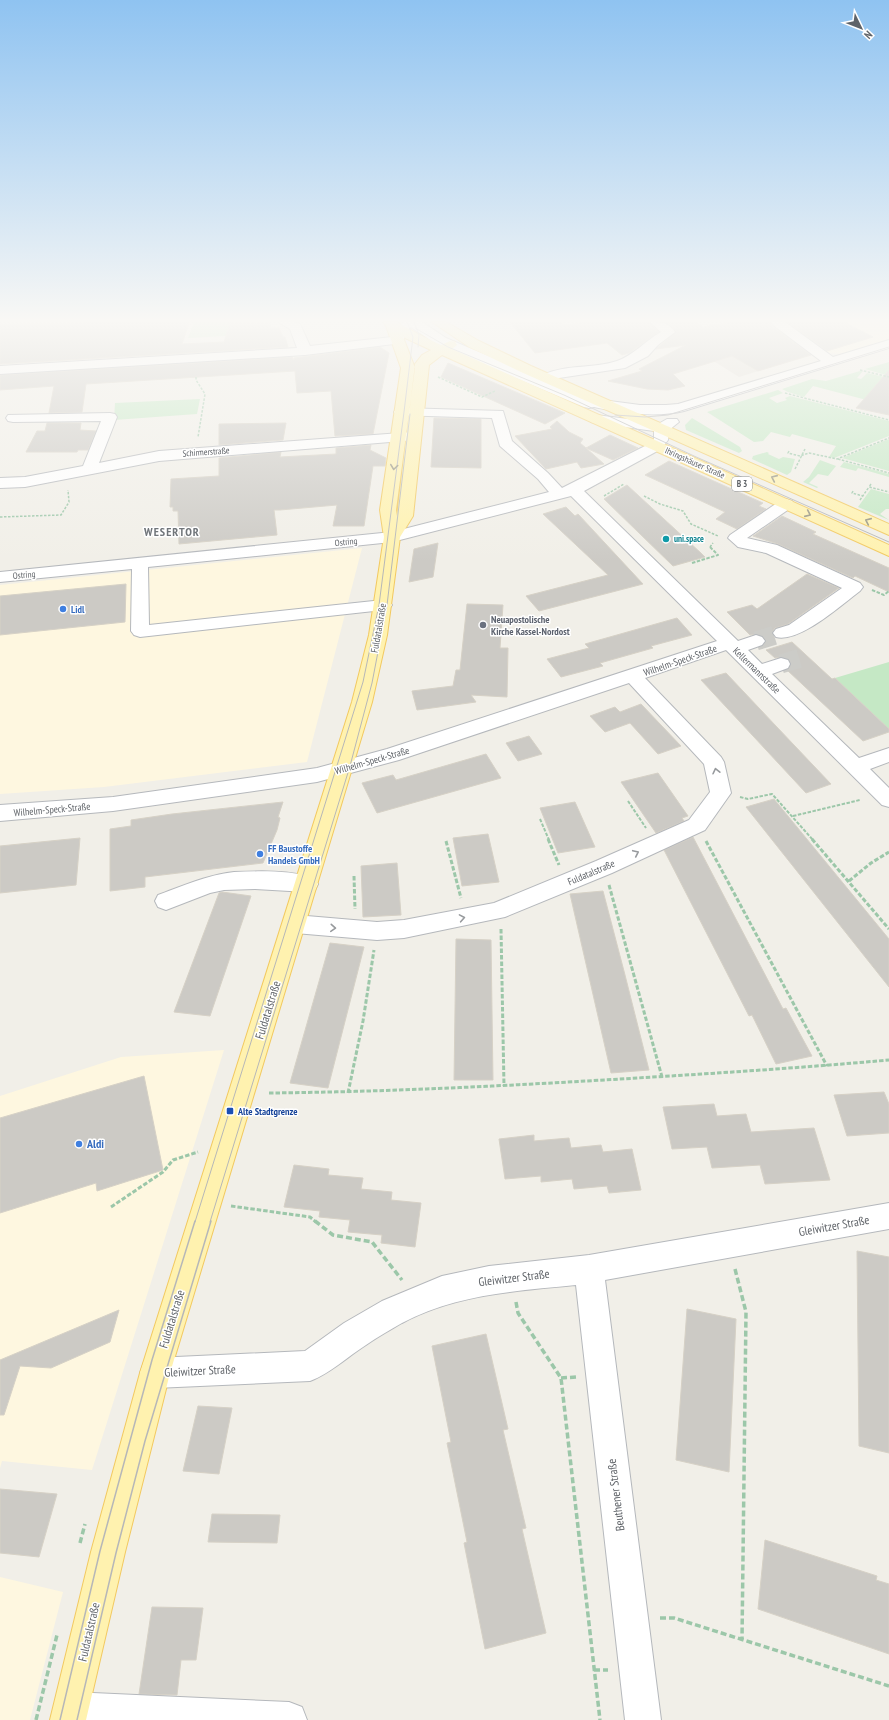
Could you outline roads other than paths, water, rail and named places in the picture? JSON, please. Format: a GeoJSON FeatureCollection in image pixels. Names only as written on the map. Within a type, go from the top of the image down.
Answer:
{"type":"FeatureCollection","features":[{"type":"Feature","properties":{"kind":"main road","name":"Fuldatalstraße"},"geometry":{"type":"LineString","coordinates":[[392,537],[405,516],[414,436],[409,412],[409,402]]}},
{"type":"Feature","properties":{"kind":"main road","name":"Fuldatalstraße"},"geometry":{"type":"LineString","coordinates":[[70,1715],[108,1552],[155,1373],[295,924],[364,695],[383,605],[392,537],[388,516],[398,437],[412,402]]}},
{"type":"Feature","properties":{"kind":"main road","name":"Ihringshäuser Straße"},"geometry":{"type":"LineString","coordinates":[[561,402],[889,551]]}},
{"type":"Feature","properties":{"kind":"main road","name":"Ihringshäuser Straße"},"geometry":{"type":"LineString","coordinates":[[603,402],[889,530]]}},
{"type":"Feature","properties":{"kind":"street"},"geometry":{"type":"LineString","coordinates":[[585,402],[636,425]]}},
{"type":"Feature","properties":{"kind":"street"},"geometry":{"type":"LineString","coordinates":[[595,402],[612,406],[655,411],[679,408],[696,402]]}},
{"type":"Feature","properties":{"kind":"street"},"geometry":{"type":"LineString","coordinates":[[594,418],[662,428],[688,412],[719,402]]}},
{"type":"Feature","properties":{"kind":"street","name":"Kellermannstraße"},"geometry":{"type":"LineString","coordinates":[[409,412],[498,414],[505,443],[543,476],[566,492],[732,646],[885,796]]}},
{"type":"Feature","properties":{"kind":"street"},"geometry":{"type":"LineString","coordinates":[[13,418],[110,417],[89,470]]}},
{"type":"Feature","properties":{"kind":"street"},"geometry":{"type":"LineString","coordinates":[[656,446],[661,440],[662,428]]}},
{"type":"Feature","properties":{"kind":"street","name":"Schirmerstraße"},"geometry":{"type":"LineString","coordinates":[[0,483],[25,482],[159,456],[414,436]]}},
{"type":"Feature","properties":{"kind":"street","name":"Ostring"},"geometry":{"type":"LineString","coordinates":[[0,577],[140,564],[392,537],[566,492],[656,446]]}},
{"type":"Feature","properties":{"kind":"street"},"geometry":{"type":"LineString","coordinates":[[782,633],[795,629],[854,586],[771,549],[744,543],[736,538],[786,504]]}},
{"type":"Feature","properties":{"kind":"street"},"geometry":{"type":"LineString","coordinates":[[140,564],[140,631],[383,605]]}},
{"type":"Feature","properties":{"kind":"street","name":"Wilhelm-Speck-Straße"},"geometry":{"type":"LineString","coordinates":[[0,813],[113,804],[317,775],[406,750],[633,676],[732,646],[756,641]]}},
{"type":"Feature","properties":{"kind":"street"},"geometry":{"type":"LineString","coordinates":[[759,672],[781,664]]}},
{"type":"Feature","properties":{"kind":"street","name":"Fuldatalstraße"},"geometry":{"type":"LineString","coordinates":[[295,924],[377,931],[404,929],[497,911],[604,867],[697,825],[721,793],[714,762],[633,676]]}},
{"type":"Feature","properties":{"kind":"street"},"geometry":{"type":"LineString","coordinates":[[855,767],[889,755]]}},
{"type":"Feature","properties":{"kind":"street"},"geometry":{"type":"LineString","coordinates":[[166,901],[204,886],[225,882],[256,881],[307,884]]}},
{"type":"Feature","properties":{"kind":"street","name":"Gleiwitzer Straße"},"geometry":{"type":"LineString","coordinates":[[155,1373],[310,1366],[356,1334],[393,1312],[442,1291],[489,1280],[589,1269],[889,1216]]}},
{"type":"Feature","properties":{"kind":"street","name":"Beuthener Straße"},"geometry":{"type":"LineString","coordinates":[[589,1269],[642,1720]]}},
{"type":"Feature","properties":{"kind":"street"},"geometry":{"type":"LineString","coordinates":[[70,1715],[289,1720]]}},
{"type":"Feature","properties":{"kind":"tunnel"},"geometry":{"type":"LineString","coordinates":[[756,641],[782,633]]}},
{"type":"Feature","properties":{"kind":"tunnel"},"geometry":{"type":"LineString","coordinates":[[781,664],[807,656]]}},
{"type":"Feature","properties":{"kind":"tram line"},"geometry":{"type":"LineString","coordinates":[[195,1222],[363,682],[379,605],[405,402]]}},
{"type":"Feature","properties":{"kind":"tram line"},"geometry":{"type":"LineString","coordinates":[[579,402],[694,456],[889,542]]}},
{"type":"Feature","properties":{"kind":"tram line"},"geometry":{"type":"LineString","coordinates":[[615,415],[645,417],[668,415],[709,402]]}},
{"type":"Feature","properties":{"kind":"tram line"},"geometry":{"type":"LineString","coordinates":[[210,1222],[350,766],[372,683],[387,605],[410,414]]}},
{"type":"Feature","properties":{"kind":"tram line"},"geometry":{"type":"LineString","coordinates":[[60,1720],[100,1551],[152,1360],[195,1221]]}},
{"type":"Feature","properties":{"kind":"tram line"},"geometry":{"type":"LineString","coordinates":[[77,1720],[116,1553],[145,1441],[211,1221]]}},
{"type":"Feature","properties":{"kind":"place","name":"uni.space"},"geometry":{"type":"Point","coordinates":[666,539]}},
{"type":"Feature","properties":{"kind":"place","name":"Lidl"},"geometry":{"type":"Point","coordinates":[63,609]}},
{"type":"Feature","properties":{"kind":"place","name":"Neuapostolische Kirche Kassel-Nordost"},"geometry":{"type":"Point","coordinates":[483,625]}},
{"type":"Feature","properties":{"kind":"place","name":"FF Baustoffe Handels GmbH"},"geometry":{"type":"Point","coordinates":[260,854]}},
{"type":"Feature","properties":{"kind":"place","name":"Alte Stadtgrenze"},"geometry":{"type":"Point","coordinates":[230,1111]}},
{"type":"Feature","properties":{"kind":"place","name":"Aldi"},"geometry":{"type":"Point","coordinates":[79,1144]}},
{"type":"Feature","properties":{"kind":"district","name":"WESERTOR"},"geometry":{"type":"Point","coordinates":[172,532]}}]}
